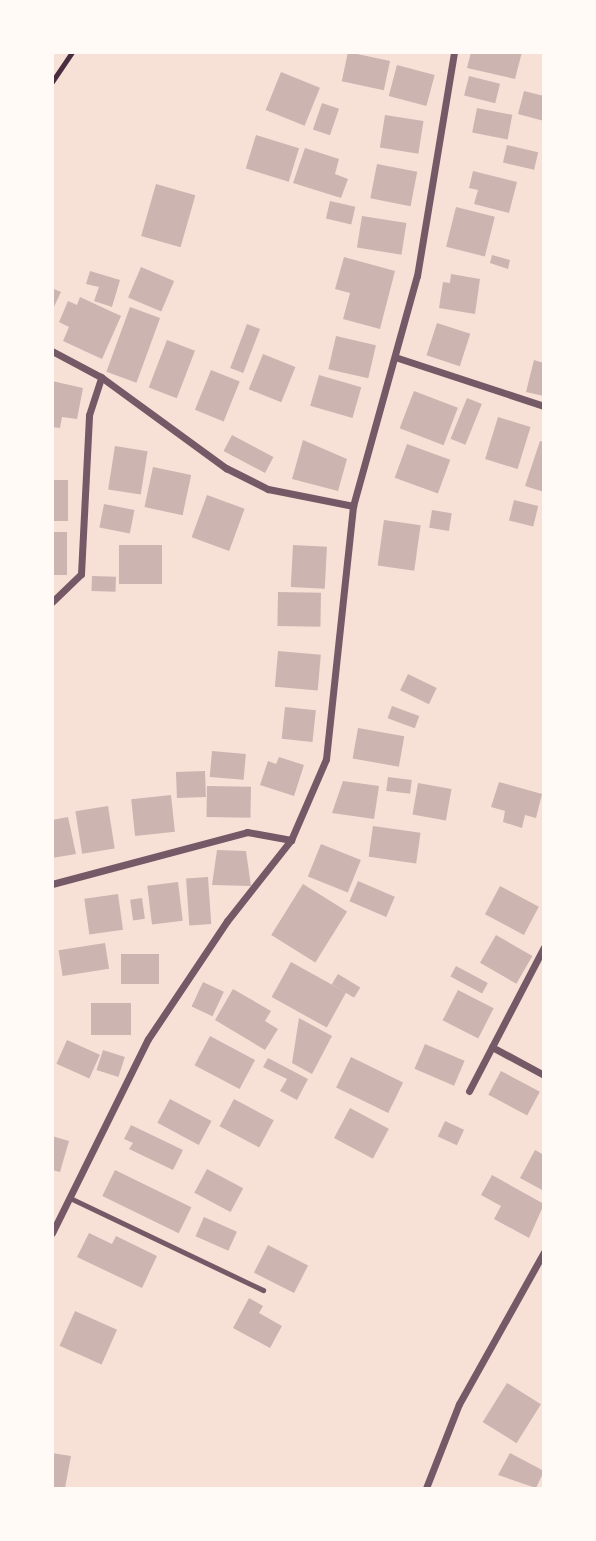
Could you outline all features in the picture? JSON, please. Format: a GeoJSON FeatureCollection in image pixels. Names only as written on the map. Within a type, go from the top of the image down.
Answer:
{"type":"FeatureCollection","features":[{"type":"Feature","properties":{"kind":"street"},"geometry":{"type":"LineString","coordinates":[[52,1233],[184,981],[291,840],[326,759],[353,506],[398,358],[454,52]]}},
{"type":"Feature","properties":{"kind":"street"},"geometry":{"type":"LineString","coordinates":[[52,351],[101,377],[226,468],[268,489],[353,506]]}},
{"type":"Feature","properties":{"kind":"street"},"geometry":{"type":"LineString","coordinates":[[398,358],[544,406]]}},
{"type":"Feature","properties":{"kind":"street"},"geometry":{"type":"LineString","coordinates":[[52,602],[81,574],[89,415],[101,377]]}},
{"type":"Feature","properties":{"kind":"street"},"geometry":{"type":"LineString","coordinates":[[52,884],[247,832],[291,840]]}},
{"type":"Feature","properties":{"kind":"street"},"geometry":{"type":"LineString","coordinates":[[469,1091],[544,947]]}},
{"type":"Feature","properties":{"kind":"street"},"geometry":{"type":"LineString","coordinates":[[492,1046],[544,1075]]}},
{"type":"Feature","properties":{"kind":"street"},"geometry":{"type":"LineString","coordinates":[[426,1489],[458,1404],[544,1252]]}},
{"type":"Feature","properties":{"kind":"lane"},"geometry":{"type":"LineString","coordinates":[[70,1198],[263,1290]]}},
{"type":"Feature","properties":{"kind":"path"},"geometry":{"type":"LineString","coordinates":[[52,82],[72,52]]}},
{"type":"Feature","properties":{"kind":"building"},"geometry":{"type":"Polygon","coordinates":[[[348,52],[390,61],[384,90],[342,81],[348,52]]]}},
{"type":"Feature","properties":{"kind":"building"},"geometry":{"type":"Polygon","coordinates":[[[471,52],[522,52],[515,79],[467,68],[471,52]]]}},
{"type":"Feature","properties":{"kind":"building"},"geometry":{"type":"Polygon","coordinates":[[[397,65],[435,75],[426,106],[389,96],[397,65]]]}},
{"type":"Feature","properties":{"kind":"building"},"geometry":{"type":"Polygon","coordinates":[[[281,72],[320,88],[305,126],[266,110],[281,72]]]}},
{"type":"Feature","properties":{"kind":"building"},"geometry":{"type":"Polygon","coordinates":[[[469,76],[500,84],[495,103],[464,95],[469,76]]]}},
{"type":"Feature","properties":{"kind":"building"},"geometry":{"type":"Polygon","coordinates":[[[524,91],[544,96],[544,121],[518,114],[524,91]]]}},
{"type":"Feature","properties":{"kind":"building"},"geometry":{"type":"Polygon","coordinates":[[[322,103],[339,109],[330,135],[313,129],[322,103]]]}},
{"type":"Feature","properties":{"kind":"building"},"geometry":{"type":"Polygon","coordinates":[[[477,108],[512,115],[508,139],[472,133],[477,108]]]}},
{"type":"Feature","properties":{"kind":"building"},"geometry":{"type":"Polygon","coordinates":[[[385,115],[424,121],[418,154],[380,148],[385,115]]]}},
{"type":"Feature","properties":{"kind":"building"},"geometry":{"type":"Polygon","coordinates":[[[256,135],[299,148],[289,182],[246,168],[256,135]]]}},
{"type":"Feature","properties":{"kind":"building"},"geometry":{"type":"Polygon","coordinates":[[[507,145],[538,152],[534,170],[503,163],[507,145]]]}},
{"type":"Feature","properties":{"kind":"building"},"geometry":{"type":"Polygon","coordinates":[[[305,148],[339,159],[335,174],[348,179],[341,198],[293,183],[305,148]]]}},
{"type":"Feature","properties":{"kind":"building"},"geometry":{"type":"Polygon","coordinates":[[[377,164],[417,172],[411,206],[370,198],[377,164]]]}},
{"type":"Feature","properties":{"kind":"building"},"geometry":{"type":"Polygon","coordinates":[[[473,171],[517,182],[509,213],[474,204],[478,190],[469,188],[473,171]]]}},
{"type":"Feature","properties":{"kind":"building"},"geometry":{"type":"Polygon","coordinates":[[[156,184],[195,195],[181,247],[141,236],[156,184]]]}},
{"type":"Feature","properties":{"kind":"building"},"geometry":{"type":"Polygon","coordinates":[[[330,201],[355,207],[351,224],[326,219],[330,201]]]}},
{"type":"Feature","properties":{"kind":"building"},"geometry":{"type":"Polygon","coordinates":[[[456,207],[495,217],[485,256],[446,247],[456,207]]]}},
{"type":"Feature","properties":{"kind":"building"},"geometry":{"type":"Polygon","coordinates":[[[362,216],[406,223],[401,255],[357,248],[362,216]]]}},
{"type":"Feature","properties":{"kind":"building"},"geometry":{"type":"Polygon","coordinates":[[[492,255],[510,260],[508,269],[490,263],[492,255]]]}},
{"type":"Feature","properties":{"kind":"building"},"geometry":{"type":"Polygon","coordinates":[[[344,257],[395,271],[380,329],[343,319],[350,293],[335,289],[344,257]]]}},
{"type":"Feature","properties":{"kind":"building"},"geometry":{"type":"Polygon","coordinates":[[[141,267],[174,281],[161,311],[128,297],[141,267]]]}},
{"type":"Feature","properties":{"kind":"building"},"geometry":{"type":"Polygon","coordinates":[[[90,271],[120,280],[112,307],[94,301],[99,287],[86,284],[90,271]]]}},
{"type":"Feature","properties":{"kind":"building"},"geometry":{"type":"Polygon","coordinates":[[[451,274],[480,279],[475,314],[439,308],[443,282],[450,283],[451,274]]]}},
{"type":"Feature","properties":{"kind":"building"},"geometry":{"type":"Polygon","coordinates":[[[52,288],[61,292],[52,311],[52,288]]]}},
{"type":"Feature","properties":{"kind":"building"},"geometry":{"type":"Polygon","coordinates":[[[80,297],[121,316],[102,359],[63,341],[69,327],[59,322],[68,301],[77,305],[80,297]]]}},
{"type":"Feature","properties":{"kind":"building"},"geometry":{"type":"Polygon","coordinates":[[[130,307],[160,318],[136,383],[106,372],[130,307]]]}},
{"type":"Feature","properties":{"kind":"building"},"geometry":{"type":"Polygon","coordinates":[[[437,323],[470,334],[460,366],[426,355],[437,323]]]}},
{"type":"Feature","properties":{"kind":"building"},"geometry":{"type":"Polygon","coordinates":[[[247,324],[260,329],[243,373],[230,368],[247,324]]]}},
{"type":"Feature","properties":{"kind":"building"},"geometry":{"type":"Polygon","coordinates":[[[336,336],[376,345],[368,378],[328,369],[336,336]]]}},
{"type":"Feature","properties":{"kind":"building"},"geometry":{"type":"Polygon","coordinates":[[[167,340],[195,351],[177,398],[149,388],[167,340]]]}},
{"type":"Feature","properties":{"kind":"building"},"geometry":{"type":"Polygon","coordinates":[[[263,354],[295,367],[281,402],[249,389],[263,354]]]}},
{"type":"Feature","properties":{"kind":"building"},"geometry":{"type":"Polygon","coordinates":[[[534,360],[544,363],[544,396],[526,392],[534,360]]]}},
{"type":"Feature","properties":{"kind":"building"},"geometry":{"type":"Polygon","coordinates":[[[211,370],[240,382],[224,421],[195,410],[211,370]]]}},
{"type":"Feature","properties":{"kind":"building"},"geometry":{"type":"Polygon","coordinates":[[[319,375],[361,387],[352,418],[310,406],[319,375]]]}},
{"type":"Feature","properties":{"kind":"building"},"geometry":{"type":"Polygon","coordinates":[[[52,381],[83,388],[77,419],[62,417],[60,428],[52,427],[52,381]]]}},
{"type":"Feature","properties":{"kind":"building"},"geometry":{"type":"Polygon","coordinates":[[[414,391],[458,408],[444,445],[400,428],[414,391]]]}},
{"type":"Feature","properties":{"kind":"building"},"geometry":{"type":"Polygon","coordinates":[[[467,398],[482,404],[465,445],[451,439],[467,398]]]}},
{"type":"Feature","properties":{"kind":"building"},"geometry":{"type":"Polygon","coordinates":[[[498,417],[531,427],[518,469],[485,459],[498,417]]]}},
{"type":"Feature","properties":{"kind":"building"},"geometry":{"type":"Polygon","coordinates":[[[232,435],[273,457],[265,473],[224,451],[232,435]]]}},
{"type":"Feature","properties":{"kind":"building"},"geometry":{"type":"Polygon","coordinates":[[[303,440],[347,459],[338,491],[292,479],[303,440]]]}},
{"type":"Feature","properties":{"kind":"building"},"geometry":{"type":"Polygon","coordinates":[[[540,441],[544,442],[544,492],[525,486],[540,441]]]}},
{"type":"Feature","properties":{"kind":"building"},"geometry":{"type":"Polygon","coordinates":[[[407,444],[450,460],[438,494],[395,478],[407,444]]]}},
{"type":"Feature","properties":{"kind":"building"},"geometry":{"type":"Polygon","coordinates":[[[115,446],[148,451],[141,495],[108,489],[115,446]]]}},
{"type":"Feature","properties":{"kind":"building"},"geometry":{"type":"Polygon","coordinates":[[[153,467],[191,475],[183,515],[144,507],[153,467]]]}},
{"type":"Feature","properties":{"kind":"building"},"geometry":{"type":"Polygon","coordinates":[[[52,480],[68,480],[68,521],[52,521],[52,480]]]}},
{"type":"Feature","properties":{"kind":"building"},"geometry":{"type":"Polygon","coordinates":[[[207,495],[245,509],[229,551],[192,537],[207,495]]]}},
{"type":"Feature","properties":{"kind":"building"},"geometry":{"type":"Polygon","coordinates":[[[514,500],[538,506],[533,526],[509,520],[514,500]]]}},
{"type":"Feature","properties":{"kind":"building"},"geometry":{"type":"Polygon","coordinates":[[[104,504],[134,510],[130,533],[99,528],[104,504]]]}},
{"type":"Feature","properties":{"kind":"building"},"geometry":{"type":"Polygon","coordinates":[[[432,510],[452,513],[449,531],[429,528],[432,510]]]}},
{"type":"Feature","properties":{"kind":"building"},"geometry":{"type":"Polygon","coordinates":[[[384,520],[421,525],[414,571],[378,566],[384,520]]]}},
{"type":"Feature","properties":{"kind":"building"},"geometry":{"type":"Polygon","coordinates":[[[52,532],[67,532],[67,575],[52,575],[52,532]]]}},
{"type":"Feature","properties":{"kind":"building"},"geometry":{"type":"Polygon","coordinates":[[[119,545],[162,545],[162,584],[119,584],[119,545]]]}},
{"type":"Feature","properties":{"kind":"building"},"geometry":{"type":"Polygon","coordinates":[[[293,545],[327,547],[325,589],[291,587],[293,545]]]}},
{"type":"Feature","properties":{"kind":"building"},"geometry":{"type":"Polygon","coordinates":[[[92,576],[116,577],[115,592],[91,591],[92,576]]]}},
{"type":"Feature","properties":{"kind":"building"},"geometry":{"type":"Polygon","coordinates":[[[278,592],[321,593],[320,627],[277,626],[278,592]]]}},
{"type":"Feature","properties":{"kind":"building"},"geometry":{"type":"Polygon","coordinates":[[[278,651],[321,655],[318,691],[275,687],[278,651]]]}},
{"type":"Feature","properties":{"kind":"building"},"geometry":{"type":"Polygon","coordinates":[[[408,674],[437,688],[429,704],[400,690],[408,674]]]}},
{"type":"Feature","properties":{"kind":"building"},"geometry":{"type":"Polygon","coordinates":[[[392,706],[419,716],[415,728],[388,718],[392,706]]]}},
{"type":"Feature","properties":{"kind":"building"},"geometry":{"type":"Polygon","coordinates":[[[285,707],[316,710],[312,742],[282,739],[285,707]]]}},
{"type":"Feature","properties":{"kind":"building"},"geometry":{"type":"Polygon","coordinates":[[[358,728],[404,736],[399,767],[353,759],[358,728]]]}},
{"type":"Feature","properties":{"kind":"building"},"geometry":{"type":"Polygon","coordinates":[[[212,751],[246,754],[244,780],[210,777],[212,751]]]}},
{"type":"Feature","properties":{"kind":"building"},"geometry":{"type":"Polygon","coordinates":[[[279,757],[304,765],[294,796],[260,785],[268,761],[276,764],[279,757]]]}},
{"type":"Feature","properties":{"kind":"building"},"geometry":{"type":"Polygon","coordinates":[[[205,771],[206,797],[177,798],[176,772],[205,771]]]}},
{"type":"Feature","properties":{"kind":"building"},"geometry":{"type":"Polygon","coordinates":[[[388,777],[412,780],[410,794],[386,791],[388,777]]]}},
{"type":"Feature","properties":{"kind":"building"},"geometry":{"type":"Polygon","coordinates":[[[343,781],[379,786],[374,819],[332,813],[343,781]]]}},
{"type":"Feature","properties":{"kind":"building"},"geometry":{"type":"Polygon","coordinates":[[[499,782],[542,794],[536,818],[525,815],[522,828],[503,822],[505,811],[491,807],[499,782]]]}},
{"type":"Feature","properties":{"kind":"building"},"geometry":{"type":"Polygon","coordinates":[[[418,783],[451,789],[446,820],[412,815],[418,783]]]}},
{"type":"Feature","properties":{"kind":"building"},"geometry":{"type":"Polygon","coordinates":[[[207,786],[251,787],[250,818],[206,817],[207,786]]]}},
{"type":"Feature","properties":{"kind":"building"},"geometry":{"type":"Polygon","coordinates":[[[171,795],[175,832],[135,836],[131,799],[171,795]]]}},
{"type":"Feature","properties":{"kind":"building"},"geometry":{"type":"Polygon","coordinates":[[[108,806],[115,848],[82,854],[75,811],[108,806]]]}},
{"type":"Feature","properties":{"kind":"building"},"geometry":{"type":"Polygon","coordinates":[[[68,817],[76,854],[52,858],[52,820],[68,817]]]}},
{"type":"Feature","properties":{"kind":"building"},"geometry":{"type":"Polygon","coordinates":[[[373,826],[421,833],[416,863],[369,857],[373,826]]]}},
{"type":"Feature","properties":{"kind":"building"},"geometry":{"type":"Polygon","coordinates":[[[321,844],[361,860],[348,893],[308,876],[321,844]]]}},
{"type":"Feature","properties":{"kind":"building"},"geometry":{"type":"Polygon","coordinates":[[[217,850],[246,851],[251,886],[212,885],[217,850]]]}},
{"type":"Feature","properties":{"kind":"building"},"geometry":{"type":"Polygon","coordinates":[[[208,877],[211,924],[189,925],[186,879],[208,877]]]}},
{"type":"Feature","properties":{"kind":"building"},"geometry":{"type":"Polygon","coordinates":[[[358,881],[395,897],[386,917],[349,901],[358,881]]]}},
{"type":"Feature","properties":{"kind":"building"},"geometry":{"type":"Polygon","coordinates":[[[178,882],[183,921],[152,924],[147,886],[178,882]]]}},
{"type":"Feature","properties":{"kind":"building"},"geometry":{"type":"Polygon","coordinates":[[[303,884],[347,912],[315,962],[271,935],[303,884]]]}},
{"type":"Feature","properties":{"kind":"building"},"geometry":{"type":"Polygon","coordinates":[[[500,886],[539,907],[524,935],[485,914],[500,886]]]}},
{"type":"Feature","properties":{"kind":"building"},"geometry":{"type":"Polygon","coordinates":[[[118,894],[123,930],[89,934],[84,899],[118,894]]]}},
{"type":"Feature","properties":{"kind":"building"},"geometry":{"type":"Polygon","coordinates":[[[142,898],[145,919],[133,920],[130,900],[142,898]]]}},
{"type":"Feature","properties":{"kind":"building"},"geometry":{"type":"Polygon","coordinates":[[[496,935],[532,956],[516,984],[480,963],[496,935]]]}},
{"type":"Feature","properties":{"kind":"building"},"geometry":{"type":"Polygon","coordinates":[[[105,943],[109,969],[63,976],[59,950],[105,943]]]}},
{"type":"Feature","properties":{"kind":"building"},"geometry":{"type":"Polygon","coordinates":[[[121,954],[159,954],[159,984],[121,984],[121,954]]]}},
{"type":"Feature","properties":{"kind":"building"},"geometry":{"type":"Polygon","coordinates":[[[291,962],[346,993],[327,1028],[272,997],[291,962]]]}},
{"type":"Feature","properties":{"kind":"building"},"geometry":{"type":"Polygon","coordinates":[[[456,966],[488,983],[482,993],[450,977],[456,966]]]}},
{"type":"Feature","properties":{"kind":"building"},"geometry":{"type":"Polygon","coordinates":[[[338,974],[360,987],[354,998],[332,984],[338,974]]]}},
{"type":"Feature","properties":{"kind":"building"},"geometry":{"type":"Polygon","coordinates":[[[203,982],[224,992],[212,1016],[192,1006],[203,982]]]}},
{"type":"Feature","properties":{"kind":"building"},"geometry":{"type":"Polygon","coordinates":[[[233,989],[271,1011],[265,1021],[278,1029],[265,1050],[215,1020],[233,989]]]}},
{"type":"Feature","properties":{"kind":"building"},"geometry":{"type":"Polygon","coordinates":[[[458,990],[494,1008],[478,1038],[443,1020],[458,990]]]}},
{"type":"Feature","properties":{"kind":"building"},"geometry":{"type":"Polygon","coordinates":[[[91,1003],[131,1003],[131,1035],[91,1035],[91,1003]]]}},
{"type":"Feature","properties":{"kind":"building"},"geometry":{"type":"Polygon","coordinates":[[[299,1018],[332,1036],[312,1074],[292,1063],[299,1018]]]}},
{"type":"Feature","properties":{"kind":"building"},"geometry":{"type":"Polygon","coordinates":[[[210,1036],[255,1060],[240,1089],[195,1065],[210,1036]]]}},
{"type":"Feature","properties":{"kind":"building"},"geometry":{"type":"Polygon","coordinates":[[[67,1040],[100,1055],[89,1078],[56,1064],[67,1040]]]}},
{"type":"Feature","properties":{"kind":"building"},"geometry":{"type":"Polygon","coordinates":[[[425,1044],[465,1061],[454,1086],[414,1069],[425,1044]]]}},
{"type":"Feature","properties":{"kind":"building"},"geometry":{"type":"Polygon","coordinates":[[[103,1050],[125,1057],[118,1077],[97,1070],[103,1050]]]}},
{"type":"Feature","properties":{"kind":"building"},"geometry":{"type":"Polygon","coordinates":[[[351,1057],[403,1082],[388,1113],[336,1088],[351,1057]]]}},
{"type":"Feature","properties":{"kind":"building"},"geometry":{"type":"Polygon","coordinates":[[[268,1058],[308,1079],[297,1100],[280,1091],[287,1079],[263,1067],[268,1058]]]}},
{"type":"Feature","properties":{"kind":"building"},"geometry":{"type":"Polygon","coordinates":[[[501,1071],[540,1092],[527,1115],[488,1095],[501,1071]]]}},
{"type":"Feature","properties":{"kind":"building"},"geometry":{"type":"Polygon","coordinates":[[[170,1099],[211,1121],[199,1145],[157,1123],[170,1099]]]}},
{"type":"Feature","properties":{"kind":"building"},"geometry":{"type":"Polygon","coordinates":[[[234,1099],[274,1120],[259,1147],[219,1126],[234,1099]]]}},
{"type":"Feature","properties":{"kind":"building"},"geometry":{"type":"Polygon","coordinates":[[[350,1108],[389,1129],[373,1159],[334,1138],[350,1108]]]}},
{"type":"Feature","properties":{"kind":"building"},"geometry":{"type":"Polygon","coordinates":[[[445,1121],[464,1130],[457,1145],[438,1136],[445,1121]]]}},
{"type":"Feature","properties":{"kind":"building"},"geometry":{"type":"Polygon","coordinates":[[[131,1125],[183,1150],[173,1170],[129,1149],[133,1143],[124,1139],[131,1125]]]}},
{"type":"Feature","properties":{"kind":"building"},"geometry":{"type":"Polygon","coordinates":[[[52,1136],[69,1141],[60,1172],[52,1170],[52,1136]]]}},
{"type":"Feature","properties":{"kind":"building"},"geometry":{"type":"Polygon","coordinates":[[[535,1150],[544,1155],[544,1191],[520,1178],[535,1150]]]}},
{"type":"Feature","properties":{"kind":"building"},"geometry":{"type":"Polygon","coordinates":[[[207,1169],[243,1188],[231,1212],[194,1193],[207,1169]]]}},
{"type":"Feature","properties":{"kind":"building"},"geometry":{"type":"Polygon","coordinates":[[[115,1170],[191,1207],[179,1233],[102,1196],[115,1170]]]}},
{"type":"Feature","properties":{"kind":"building"},"geometry":{"type":"Polygon","coordinates":[[[492,1175],[544,1204],[529,1238],[494,1219],[501,1206],[481,1195],[492,1175]]]}},
{"type":"Feature","properties":{"kind":"building"},"geometry":{"type":"Polygon","coordinates":[[[204,1217],[237,1232],[228,1251],[195,1236],[204,1217]]]}},
{"type":"Feature","properties":{"kind":"building"},"geometry":{"type":"Polygon","coordinates":[[[89,1233],[112,1244],[116,1236],[157,1256],[142,1288],[77,1257],[89,1233]]]}},
{"type":"Feature","properties":{"kind":"building"},"geometry":{"type":"Polygon","coordinates":[[[268,1245],[308,1265],[294,1293],[254,1273],[268,1245]]]}},
{"type":"Feature","properties":{"kind":"building"},"geometry":{"type":"Polygon","coordinates":[[[249,1298],[263,1306],[259,1313],[282,1326],[270,1348],[233,1328],[249,1298]]]}},
{"type":"Feature","properties":{"kind":"building"},"geometry":{"type":"Polygon","coordinates":[[[75,1311],[117,1330],[102,1364],[60,1346],[75,1311]]]}},
{"type":"Feature","properties":{"kind":"building"},"geometry":{"type":"Polygon","coordinates":[[[507,1383],[541,1404],[517,1443],[483,1422],[507,1383]]]}},
{"type":"Feature","properties":{"kind":"building"},"geometry":{"type":"Polygon","coordinates":[[[52,1453],[71,1456],[65,1488],[52,1488],[52,1453]]]}},
{"type":"Feature","properties":{"kind":"building"},"geometry":{"type":"Polygon","coordinates":[[[510,1453],[544,1471],[536,1488],[498,1475],[510,1453]]]}}]}
